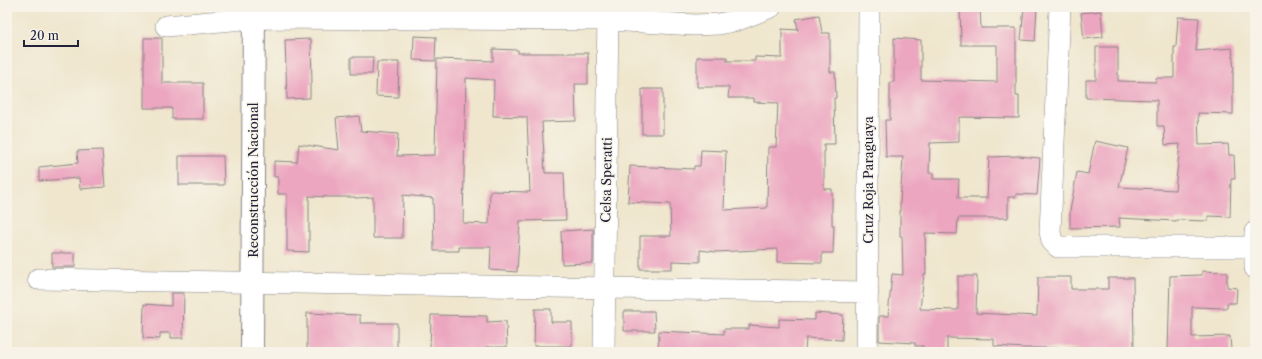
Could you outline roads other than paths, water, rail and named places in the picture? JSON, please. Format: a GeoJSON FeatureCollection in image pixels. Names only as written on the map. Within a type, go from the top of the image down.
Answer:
{"type":"FeatureCollection","features":[{"type":"Feature","properties":{"kind":"street"},"geometry":{"type":"LineString","coordinates":[[166,26],[254,13],[608,14],[695,25],[719,24],[738,20],[771,7]]}},
{"type":"Feature","properties":{"kind":"street","name":"Cruz Roja Paraguaya"},"geometry":{"type":"LineString","coordinates":[[867,352],[869,7]]}},
{"type":"Feature","properties":{"kind":"street"},"geometry":{"type":"LineString","coordinates":[[1060,7],[1050,232],[1052,241],[1058,247],[1255,247]]}},
{"type":"Feature","properties":{"kind":"street","name":"Reconstrucción Nacional"},"geometry":{"type":"LineString","coordinates":[[252,352],[254,13]]}},
{"type":"Feature","properties":{"kind":"street","name":"Celsa Speratti"},"geometry":{"type":"LineString","coordinates":[[604,352],[608,14]]}},
{"type":"Feature","properties":{"kind":"street"},"geometry":{"type":"LineString","coordinates":[[1255,232],[1255,268]]}},
{"type":"Feature","properties":{"kind":"street"},"geometry":{"type":"LineString","coordinates":[[38,279],[868,292]]}}]}
